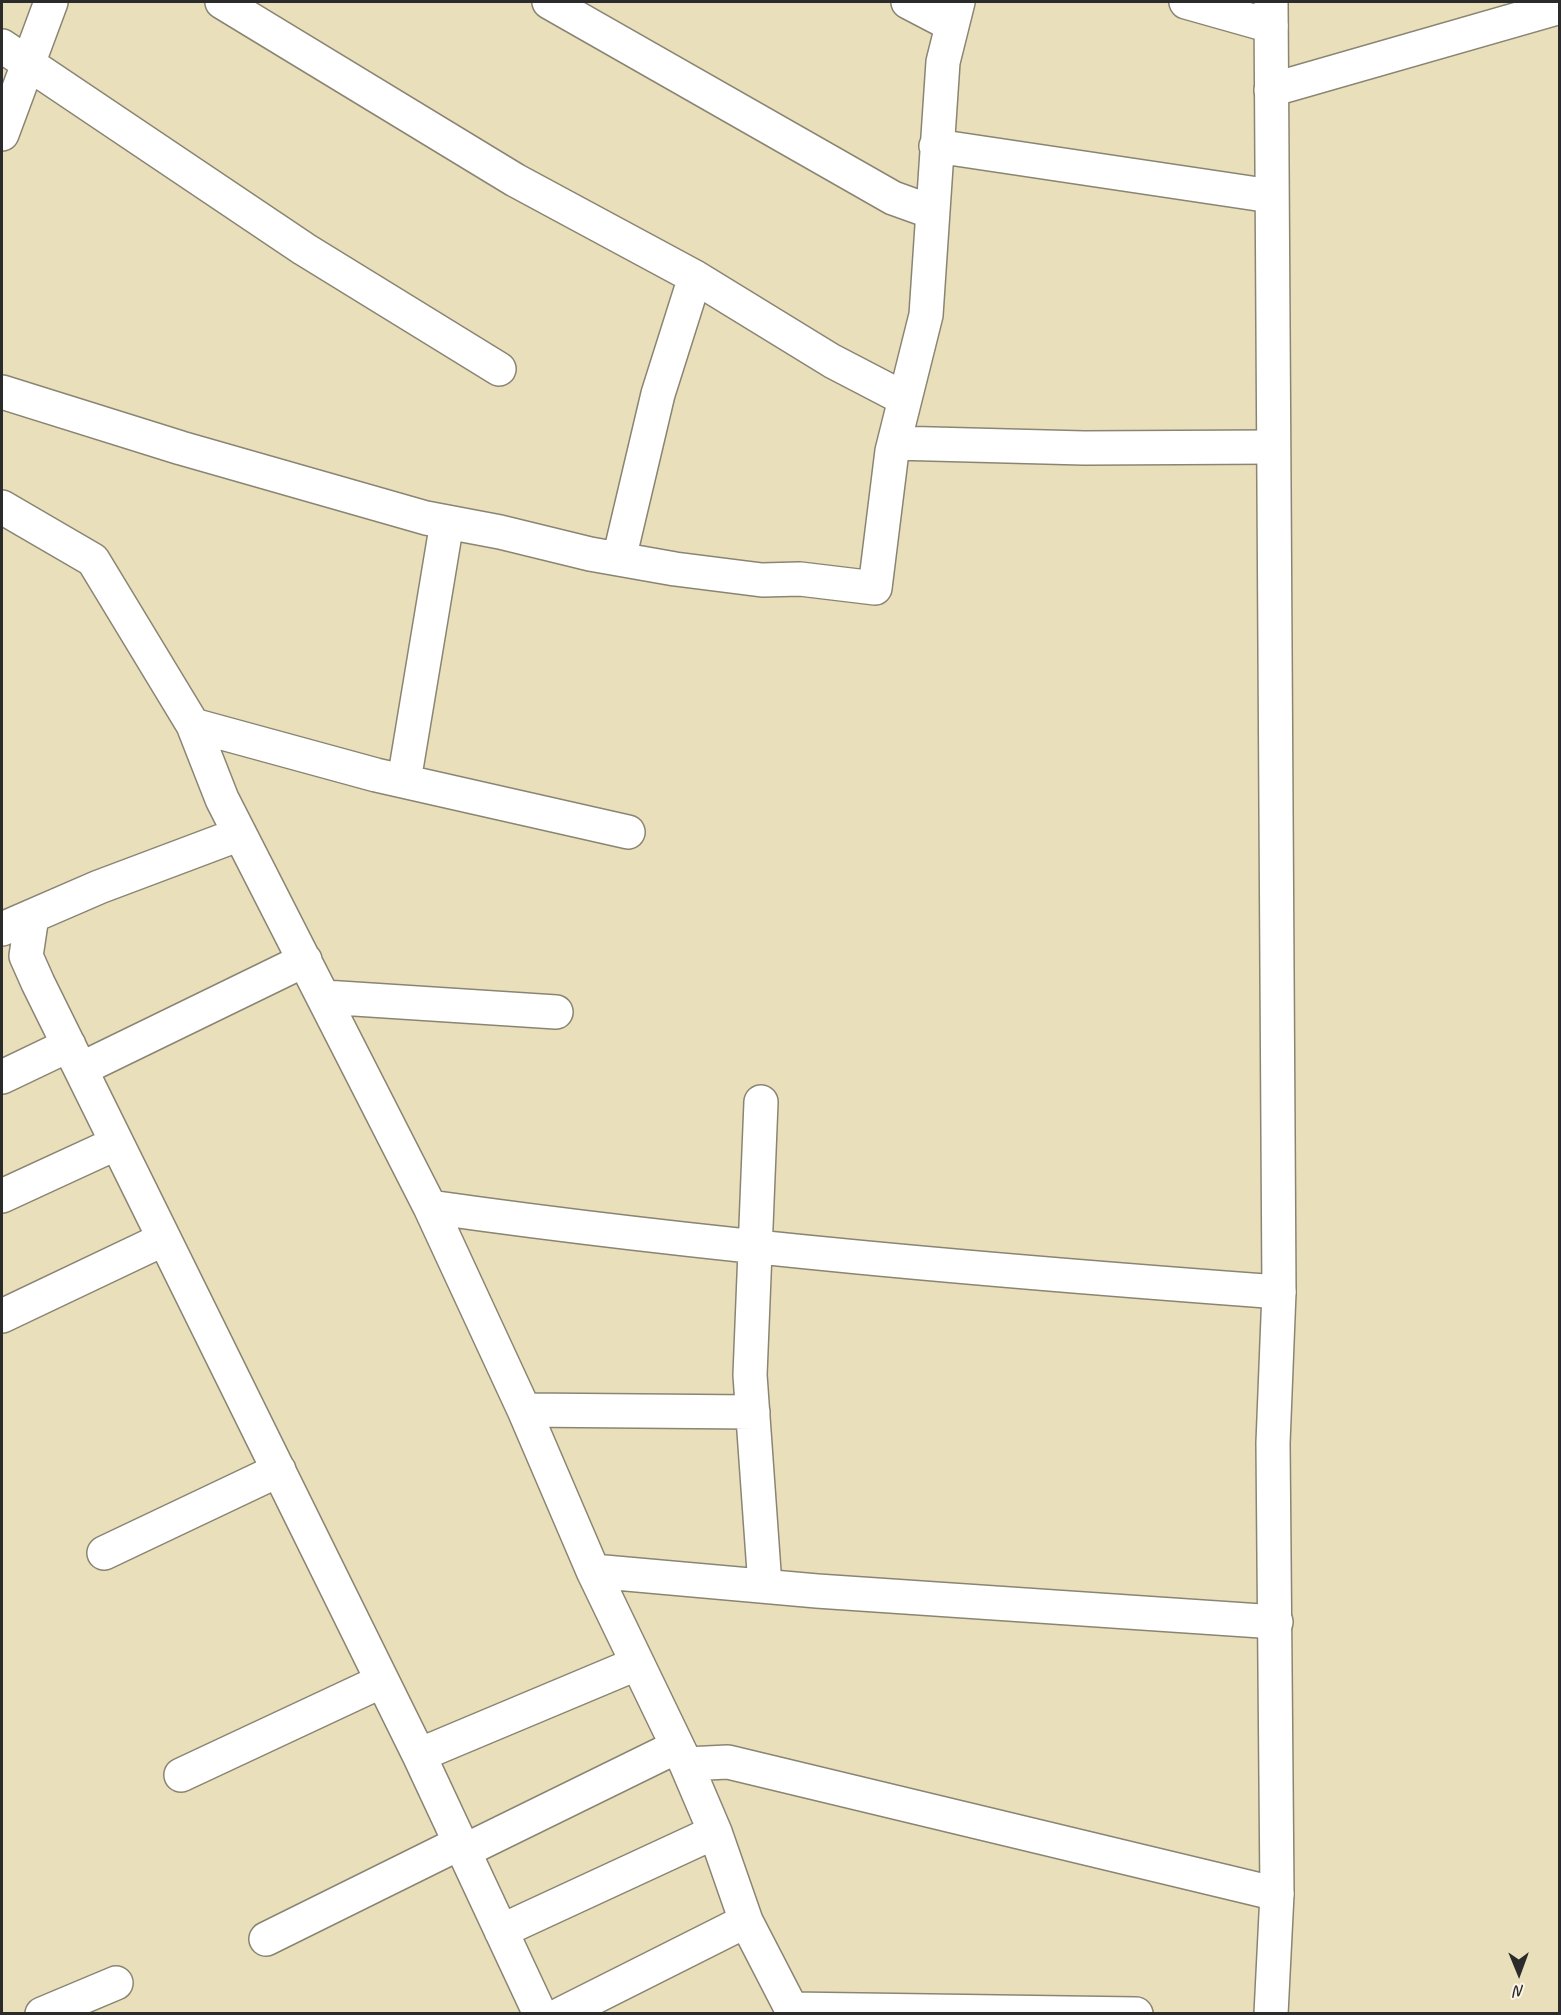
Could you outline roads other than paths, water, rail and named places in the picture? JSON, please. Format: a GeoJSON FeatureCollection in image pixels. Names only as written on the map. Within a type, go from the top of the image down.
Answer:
{"type":"FeatureCollection","features":[{"type":"Feature","properties":{"kind":"street"},"geometry":{"type":"LineString","coordinates":[[2,134],[51,2]]}},
{"type":"Feature","properties":{"kind":"street"},"geometry":{"type":"LineString","coordinates":[[222,2],[515,180],[695,277],[832,361],[905,399]]}},
{"type":"Feature","properties":{"kind":"street"},"geometry":{"type":"LineString","coordinates":[[549,2],[893,198],[932,212]]}},
{"type":"Feature","properties":{"kind":"street"},"geometry":{"type":"LineString","coordinates":[[2,392],[181,448],[426,518],[619,559],[762,580],[800,579],[875,588],[894,443],[926,315],[936,146],[944,62],[955,13],[908,2]]}},
{"type":"Feature","properties":{"kind":"street"},"geometry":{"type":"LineString","coordinates":[[1186,2],[1271,14],[1279,1292],[1273,1443],[1277,1894],[1271,2013]]}},
{"type":"Feature","properties":{"kind":"street"},"geometry":{"type":"LineString","coordinates":[[1271,90],[1560,7]]}},
{"type":"Feature","properties":{"kind":"street"},"geometry":{"type":"LineString","coordinates":[[2,46],[304,249],[499,369]]}},
{"type":"Feature","properties":{"kind":"street"},"geometry":{"type":"LineString","coordinates":[[936,146],[1271,196]]}},
{"type":"Feature","properties":{"kind":"street"},"geometry":{"type":"LineString","coordinates":[[619,559],[658,394],[695,277]]}},
{"type":"Feature","properties":{"kind":"street"},"geometry":{"type":"LineString","coordinates":[[894,443],[1084,448],[1273,447]]}},
{"type":"Feature","properties":{"kind":"street"},"geometry":{"type":"LineString","coordinates":[[2,507],[93,560],[193,725],[222,799],[430,1207],[524,1410],[593,1571],[715,1832],[746,1921],[792,2011],[1136,2013]]}},
{"type":"Feature","properties":{"kind":"street"},"geometry":{"type":"LineString","coordinates":[[404,782],[447,522]]}},
{"type":"Feature","properties":{"kind":"street"},"geometry":{"type":"LineString","coordinates":[[193,725],[404,782],[628,832]]}},
{"type":"Feature","properties":{"kind":"street"},"geometry":{"type":"LineString","coordinates":[[2,929],[99,887],[240,834]]}},
{"type":"Feature","properties":{"kind":"street"},"geometry":{"type":"LineString","coordinates":[[32,916],[26,956],[419,1755],[540,2013]]}},
{"type":"Feature","properties":{"kind":"street"},"geometry":{"type":"LineString","coordinates":[[2,1077],[75,1057],[305,960]]}},
{"type":"Feature","properties":{"kind":"street"},"geometry":{"type":"LineString","coordinates":[[324,997],[556,1012]]}},
{"type":"Feature","properties":{"kind":"street"},"geometry":{"type":"LineString","coordinates":[[761,1102],[750,1375],[765,1586]]}},
{"type":"Feature","properties":{"kind":"street"},"geometry":{"type":"LineString","coordinates":[[2,1196],[117,1143]]}},
{"type":"Feature","properties":{"kind":"street"},"geometry":{"type":"LineString","coordinates":[[430,1207],[599,1231],[986,1271],[1279,1292]]}},
{"type":"Feature","properties":{"kind":"street"},"geometry":{"type":"LineString","coordinates":[[2,1316],[164,1239]]}},
{"type":"Feature","properties":{"kind":"street"},"geometry":{"type":"LineString","coordinates":[[524,1410],[753,1412]]}},
{"type":"Feature","properties":{"kind":"street"},"geometry":{"type":"LineString","coordinates":[[104,1553],[279,1470]]}},
{"type":"Feature","properties":{"kind":"street"},"geometry":{"type":"LineString","coordinates":[[593,1571],[765,1586],[1276,1622]]}},
{"type":"Feature","properties":{"kind":"street"},"geometry":{"type":"LineString","coordinates":[[419,1755],[636,1664]]}},
{"type":"Feature","properties":{"kind":"street"},"geometry":{"type":"LineString","coordinates":[[181,1775],[382,1681]]}},
{"type":"Feature","properties":{"kind":"street"},"geometry":{"type":"LineString","coordinates":[[266,1939],[462,1847],[681,1756],[728,1762],[1277,1894]]}},
{"type":"Feature","properties":{"kind":"street"},"geometry":{"type":"LineString","coordinates":[[501,1931],[715,1832]]}},
{"type":"Feature","properties":{"kind":"street"},"geometry":{"type":"LineString","coordinates":[[561,2013],[746,1921]]}},
{"type":"Feature","properties":{"kind":"street"},"geometry":{"type":"LineString","coordinates":[[42,2013],[116,1983]]}}]}
